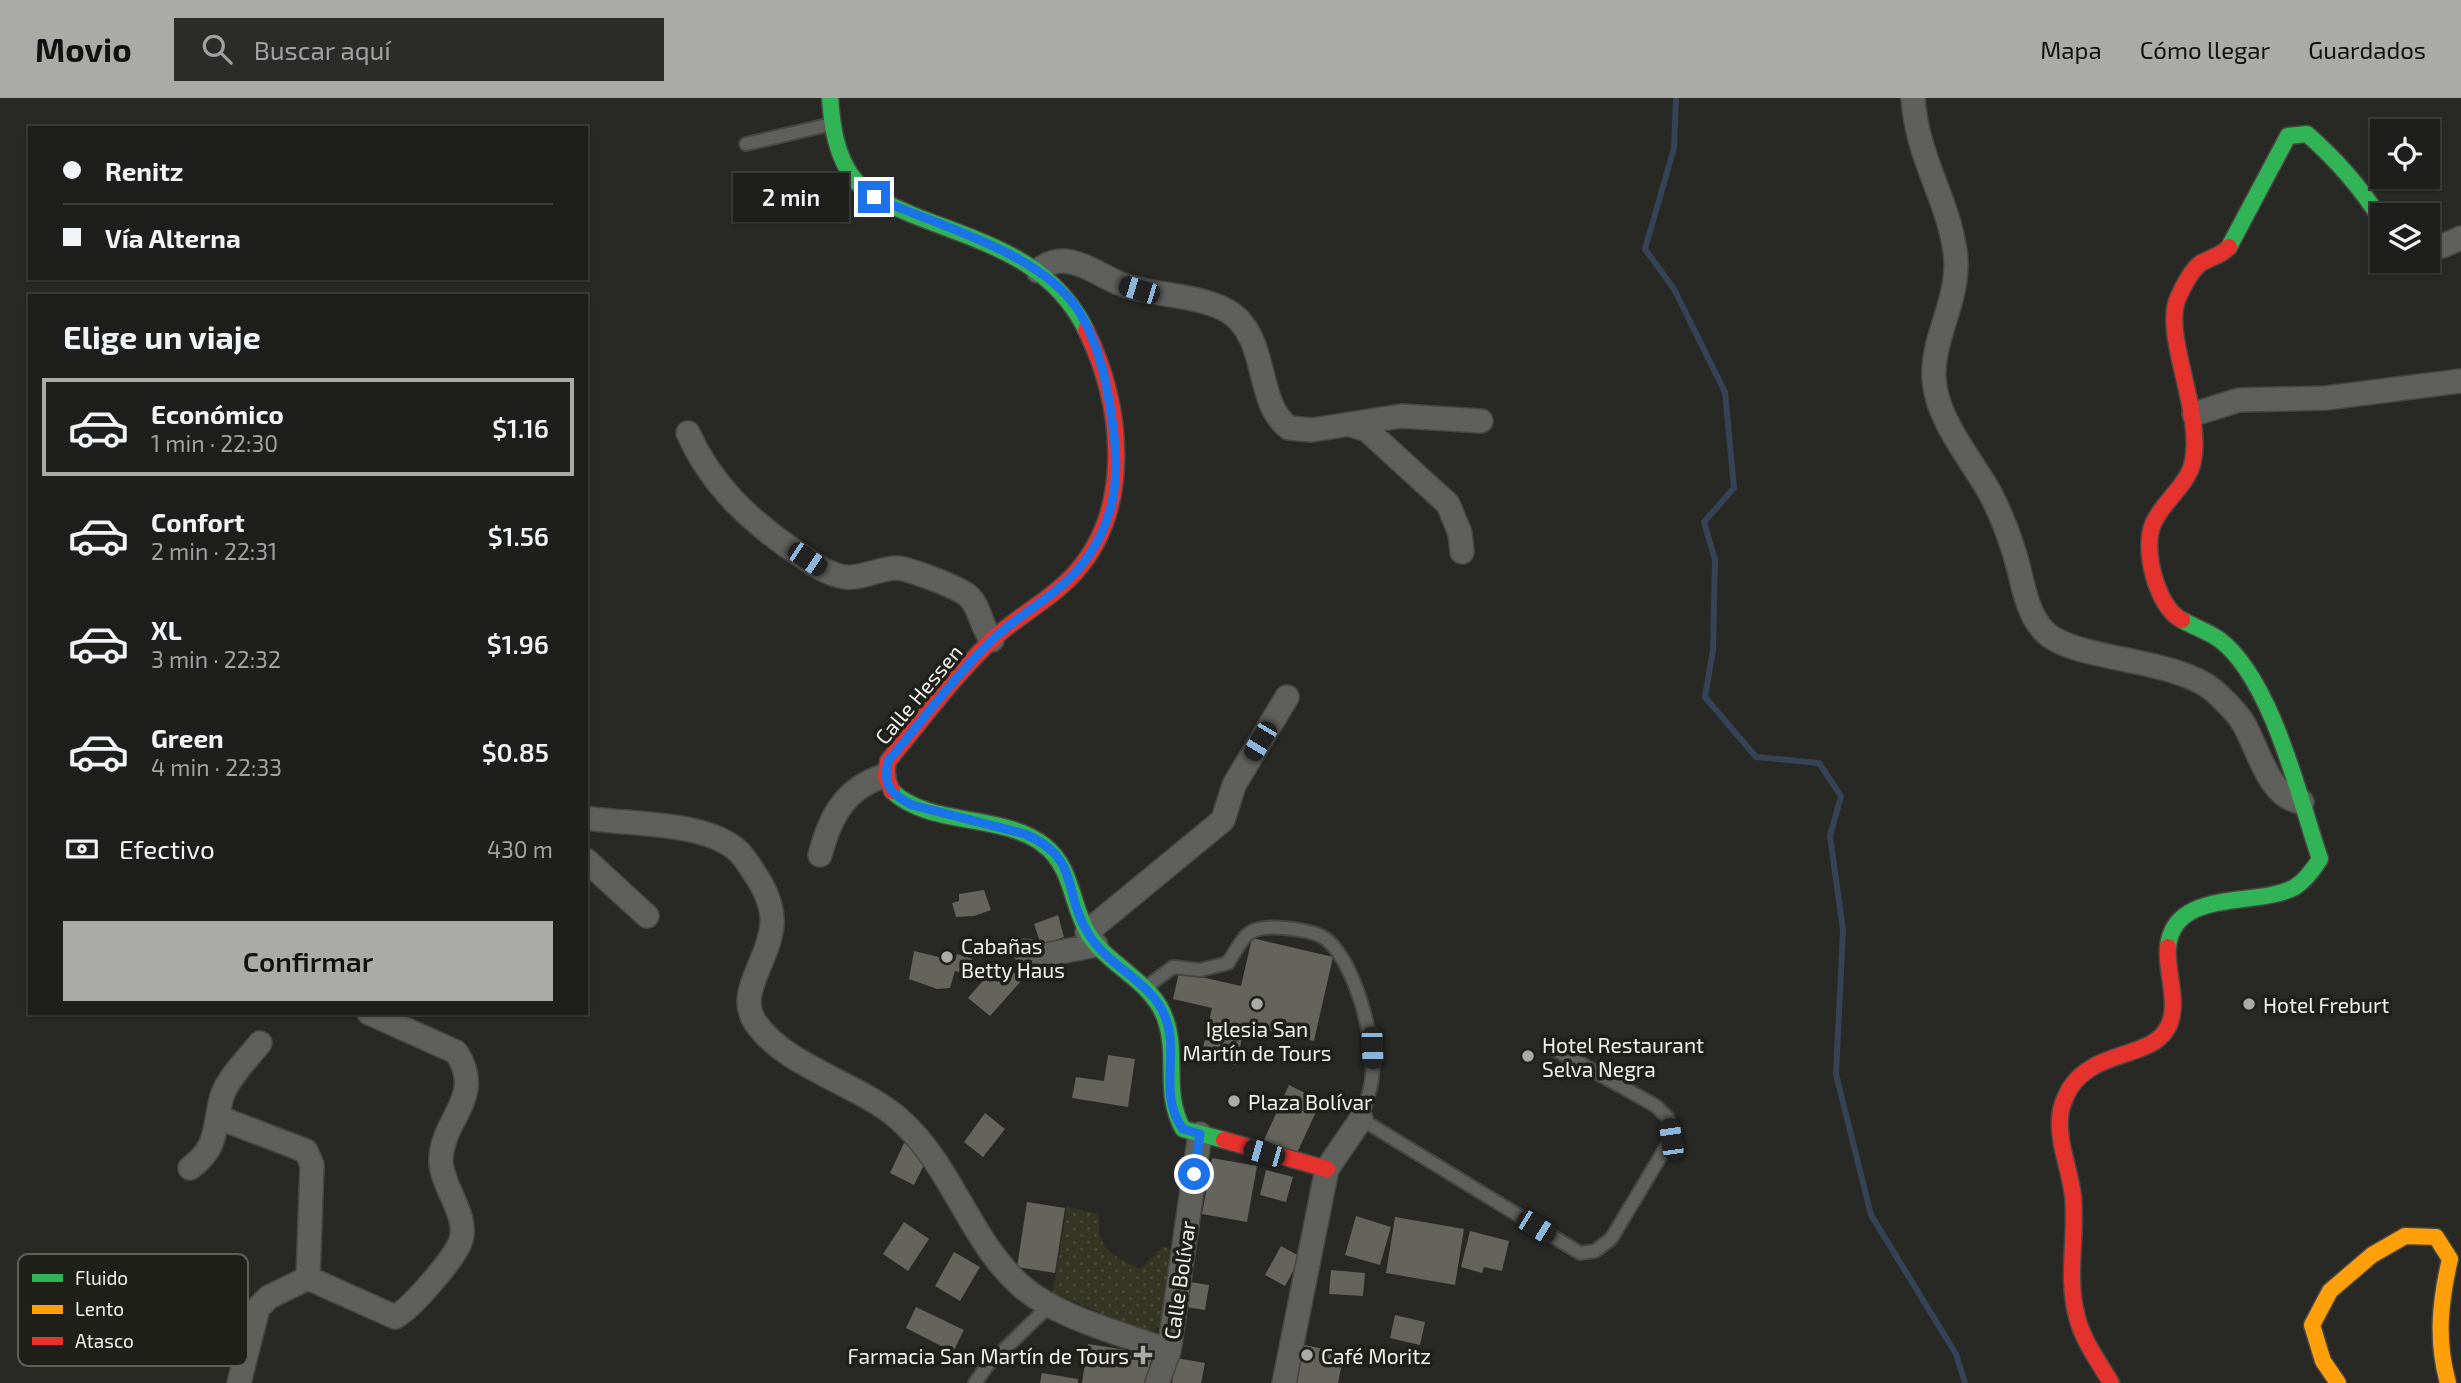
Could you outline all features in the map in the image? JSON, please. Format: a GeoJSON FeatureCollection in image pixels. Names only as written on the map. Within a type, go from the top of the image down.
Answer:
{"type":"FeatureCollection","features":[{"type":"Feature","properties":{"kind":"street","name":"Calle Hessen"},"geometry":{"type":"LineString","coordinates":[[830,98],[832,124],[842,160],[854,181],[874,197],[1014,255],[1038,271],[1075,306],[1094,345],[1109,394],[1116,442],[1116,499],[1102,532],[1085,560],[1059,591],[992,640],[888,761],[884,776],[887,786],[897,797],[912,805],[952,818],[998,826],[1041,841],[1060,856],[1092,938],[1159,1003],[1167,1021],[1170,1102],[1175,1118],[1183,1129],[1200,1134]]}},
{"type":"Feature","properties":{"kind":"street"},"geometry":{"type":"LineString","coordinates":[[1913,98],[1922,152],[1945,207],[1955,253],[1957,285],[1934,369],[1937,396],[2004,524],[2028,603],[2036,619],[2045,633],[2070,645],[2142,662],[2200,681],[2241,719],[2278,789],[2292,801],[2302,802]]}},
{"type":"Feature","properties":{"kind":"street"},"geometry":{"type":"LineString","coordinates":[[2111,1383],[2077,1319],[2069,1279],[2073,1223],[2072,1182],[2062,1149],[2061,1108],[2072,1086],[2087,1067],[2162,1038],[2170,1026],[2173,1010],[2166,954],[2170,935],[2184,916],[2208,906],[2297,888],[2314,871],[2320,859],[2270,715],[2249,671],[2220,640],[2175,617],[2158,591],[2150,557],[2151,525],[2193,463],[2194,414],[2173,321],[2177,299],[2199,265],[2227,250],[2288,136],[2307,134],[2327,150],[2356,180],[2371,203]]}},
{"type":"Feature","properties":{"kind":"street"},"geometry":{"type":"LineString","coordinates":[[2440,246],[2461,238]]}},
{"type":"Feature","properties":{"kind":"street"},"geometry":{"type":"LineString","coordinates":[[1038,271],[1045,264],[1061,261],[1154,294],[1218,307],[1239,320],[1263,369],[1272,407],[1281,422],[1297,431],[1352,425],[1401,415],[1481,421]]}},
{"type":"Feature","properties":{"kind":"street"},"geometry":{"type":"LineString","coordinates":[[2194,414],[2239,400],[2326,398],[2461,381]]}},
{"type":"Feature","properties":{"kind":"street"},"geometry":{"type":"LineString","coordinates":[[1352,425],[1367,430],[1448,504],[1460,533],[1462,552]]}},
{"type":"Feature","properties":{"kind":"street"},"geometry":{"type":"LineString","coordinates":[[688,433],[704,464],[724,493],[754,523],[790,548],[823,570],[846,577],[900,568],[963,592],[976,605],[983,630],[992,640]]}},
{"type":"Feature","properties":{"kind":"street"},"geometry":{"type":"LineString","coordinates":[[1025,951],[1045,954],[1092,938],[1223,820],[1234,785],[1287,697]]}},
{"type":"Feature","properties":{"kind":"street"},"geometry":{"type":"LineString","coordinates":[[820,855],[832,817],[846,797],[867,781],[884,776]]}},
{"type":"Feature","properties":{"kind":"street"},"geometry":{"type":"LineString","coordinates":[[588,818],[693,831],[719,839],[740,853],[766,892],[773,920],[773,935],[749,994],[754,1021],[787,1053],[858,1090],[900,1119],[931,1154],[1009,1275],[1050,1305],[1170,1351]]}},
{"type":"Feature","properties":{"kind":"street"},"geometry":{"type":"LineString","coordinates":[[588,862],[647,916]]}},
{"type":"Feature","properties":{"kind":"street"},"geometry":{"type":"LineString","coordinates":[[308,1278],[395,1317],[413,1305],[461,1243],[463,1230],[441,1163],[443,1147],[468,1083],[464,1065],[456,1052],[373,1015]]}},
{"type":"Feature","properties":{"kind":"street"},"geometry":{"type":"LineString","coordinates":[[190,1168],[204,1158],[220,1118],[225,1089],[260,1043]]}},
{"type":"Feature","properties":{"kind":"street"},"geometry":{"type":"LineString","coordinates":[[220,1118],[306,1151],[310,1157],[308,1278]]}},
{"type":"Feature","properties":{"kind":"street"},"geometry":{"type":"LineString","coordinates":[[1283,1383],[1327,1169],[1362,1119]]}},
{"type":"Feature","properties":{"kind":"street"},"geometry":{"type":"LineString","coordinates":[[1200,1134],[1327,1169]]}},
{"type":"Feature","properties":{"kind":"street","name":"Calle Bolívar"},"geometry":{"type":"LineString","coordinates":[[1157,1383],[1170,1351],[1200,1134]]}},
{"type":"Feature","properties":{"kind":"street"},"geometry":{"type":"LineString","coordinates":[[2338,1383],[2323,1361],[2312,1325],[2330,1291],[2372,1255],[2405,1236],[2436,1237],[2450,1259],[2439,1307],[2438,1350],[2448,1383]]}},
{"type":"Feature","properties":{"kind":"street"},"geometry":{"type":"LineString","coordinates":[[248,1347],[258,1308],[269,1297],[308,1278]]}},
{"type":"Feature","properties":{"kind":"street"},"geometry":{"type":"LineString","coordinates":[[239,1383],[243,1366]]}},
{"type":"Feature","properties":{"kind":"lane"},"geometry":{"type":"LineString","coordinates":[[746,144],[832,124]]}},
{"type":"Feature","properties":{"kind":"lane"},"geometry":{"type":"LineString","coordinates":[[1145,988],[1173,967],[1200,970],[1228,964],[1242,937],[1251,930],[1267,927],[1299,930],[1322,936],[1347,968],[1362,1006],[1372,1048],[1373,1076],[1362,1119],[1580,1254],[1595,1251],[1611,1239],[1671,1139],[1668,1118],[1656,1106],[1549,1046]]}},
{"type":"Feature","properties":{"kind":"lane"},"geometry":{"type":"LineString","coordinates":[[975,1383],[987,1366],[1050,1305]]}},
{"type":"Feature","properties":{"kind":"green space"},"geometry":{"type":"Polygon","coordinates":[[[1067,1207],[1099,1214],[1103,1243],[1113,1254],[1140,1269],[1163,1246],[1171,1250],[1162,1322],[1154,1331],[1142,1332],[1053,1292],[1067,1207]]]}},
{"type":"Feature","properties":{"kind":"building"},"geometry":{"type":"Polygon","coordinates":[[[984,890],[991,910],[974,916],[956,917],[952,903],[959,901],[959,894],[984,890]]]}},
{"type":"Feature","properties":{"kind":"building"},"geometry":{"type":"Polygon","coordinates":[[[1058,915],[1064,937],[1041,945],[1034,924],[1058,915]]]}},
{"type":"Feature","properties":{"kind":"building","name":"Iglesia San Martín de Tours"},"geometry":{"type":"Polygon","coordinates":[[[1252,938],[1333,957],[1314,1041],[1245,1025],[1236,1065],[1201,1057],[1212,1008],[1173,999],[1179,972],[1241,986],[1252,938]]]}},
{"type":"Feature","properties":{"kind":"building"},"geometry":{"type":"Polygon","coordinates":[[[914,951],[955,961],[957,954],[972,959],[968,974],[955,971],[950,988],[937,989],[909,979],[914,951]]]}},
{"type":"Feature","properties":{"kind":"building"},"geometry":{"type":"Polygon","coordinates":[[[999,962],[1023,979],[990,1016],[968,998],[999,962]]]}},
{"type":"Feature","properties":{"kind":"building"},"geometry":{"type":"Polygon","coordinates":[[[1108,1055],[1135,1059],[1128,1107],[1072,1098],[1076,1077],[1104,1081],[1108,1055]]]}},
{"type":"Feature","properties":{"kind":"building"},"geometry":{"type":"Polygon","coordinates":[[[1289,1085],[1321,1101],[1296,1155],[1264,1140],[1289,1085]]]}},
{"type":"Feature","properties":{"kind":"building"},"geometry":{"type":"Polygon","coordinates":[[[985,1113],[1005,1129],[983,1157],[964,1142],[985,1113]]]}},
{"type":"Feature","properties":{"kind":"building"},"geometry":{"type":"Polygon","coordinates":[[[904,1143],[929,1155],[914,1185],[890,1173],[904,1143]]]}},
{"type":"Feature","properties":{"kind":"building"},"geometry":{"type":"Polygon","coordinates":[[[1212,1158],[1257,1166],[1247,1222],[1202,1214],[1212,1158]]]}},
{"type":"Feature","properties":{"kind":"building"},"geometry":{"type":"Polygon","coordinates":[[[1266,1170],[1293,1177],[1286,1202],[1260,1195],[1266,1170]]]}},
{"type":"Feature","properties":{"kind":"building"},"geometry":{"type":"Polygon","coordinates":[[[1027,1202],[1065,1208],[1055,1273],[1017,1267],[1027,1202]]]}},
{"type":"Feature","properties":{"kind":"building"},"geometry":{"type":"Polygon","coordinates":[[[1356,1216],[1391,1227],[1380,1265],[1345,1255],[1356,1216]]]}},
{"type":"Feature","properties":{"kind":"building"},"geometry":{"type":"Polygon","coordinates":[[[1395,1217],[1464,1229],[1455,1285],[1386,1273],[1395,1217]]]}},
{"type":"Feature","properties":{"kind":"building"},"geometry":{"type":"Polygon","coordinates":[[[904,1222],[929,1239],[908,1271],[883,1254],[904,1222]]]}},
{"type":"Feature","properties":{"kind":"building"},"geometry":{"type":"Polygon","coordinates":[[[1470,1231],[1509,1241],[1502,1271],[1484,1267],[1482,1273],[1461,1267],[1470,1231]]]}},
{"type":"Feature","properties":{"kind":"building"},"geometry":{"type":"Polygon","coordinates":[[[1281,1246],[1301,1257],[1285,1286],[1265,1275],[1281,1246]]]}},
{"type":"Feature","properties":{"kind":"building"},"geometry":{"type":"Polygon","coordinates":[[[954,1252],[980,1267],[960,1301],[935,1286],[954,1252]]]}},
{"type":"Feature","properties":{"kind":"building"},"geometry":{"type":"Polygon","coordinates":[[[1331,1270],[1365,1273],[1363,1296],[1329,1294],[1331,1270]]]}},
{"type":"Feature","properties":{"kind":"building"},"geometry":{"type":"Polygon","coordinates":[[[1190,1282],[1209,1285],[1205,1310],[1186,1307],[1190,1282]]]}},
{"type":"Feature","properties":{"kind":"building"},"geometry":{"type":"Polygon","coordinates":[[[916,1307],[964,1330],[953,1352],[906,1328],[916,1307]]]}},
{"type":"Feature","properties":{"kind":"building"},"geometry":{"type":"Polygon","coordinates":[[[1395,1315],[1425,1322],[1420,1345],[1390,1338],[1395,1315]]]}},
{"type":"Feature","properties":{"kind":"building"},"geometry":{"type":"Polygon","coordinates":[[[1088,1344],[1152,1354],[1147,1383],[1082,1383],[1088,1344]]]}},
{"type":"Feature","properties":{"kind":"building"},"geometry":{"type":"Polygon","coordinates":[[[1304,1345],[1344,1353],[1338,1383],[1297,1383],[1304,1345]]]}},
{"type":"Feature","properties":{"kind":"building"},"geometry":{"type":"Polygon","coordinates":[[[1176,1358],[1205,1363],[1201,1383],[1172,1383],[1176,1358]]]}},
{"type":"Feature","properties":{"kind":"building"},"geometry":{"type":"Polygon","coordinates":[[[1042,1373],[1078,1379],[1078,1383],[1040,1383],[1042,1373]]]}},
{"type":"Feature","properties":{"kind":"waterway"},"geometry":{"type":"LineString","coordinates":[[1676,98],[1674,148],[1645,249],[1674,289],[1725,392],[1734,488],[1704,522],[1715,560],[1713,650],[1705,697],[1756,757],[1819,763],[1841,796],[1830,836],[1843,930],[1836,1074],[1871,1215],[1956,1354],[1965,1383]]}},
{"type":"Feature","properties":{"kind":"traffic: fast"},"geometry":{"type":"LineString","coordinates":[[830,98],[839,151],[848,170],[860,185],[889,204],[988,244],[1034,269],[1054,285],[1071,305],[1086,330]]}},
{"type":"Feature","properties":{"kind":"traffic: fast"},"geometry":{"type":"LineString","coordinates":[[2229,247],[2288,136],[2307,134],[2348,175],[2370,203]]}},
{"type":"Feature","properties":{"kind":"traffic: fast"},"geometry":{"type":"LineString","coordinates":[[2168,947],[2174,928],[2185,915],[2220,902],[2260,897],[2295,887],[2320,859],[2282,741],[2255,682],[2238,658],[2220,640],[2182,620]]}},
{"type":"Feature","properties":{"kind":"traffic: fast"},"geometry":{"type":"LineString","coordinates":[[892,791],[926,810],[1028,836],[1054,855],[1066,876],[1089,935],[1108,956],[1142,985],[1160,1007],[1166,1021],[1171,1048],[1174,1102],[1183,1129],[1224,1140]]}},
{"type":"Feature","properties":{"kind":"traffic: slow"},"geometry":{"type":"LineString","coordinates":[[2338,1383],[2323,1361],[2312,1325],[2330,1291],[2372,1255],[2405,1236],[2436,1237],[2450,1259],[2441,1321],[2442,1352],[2448,1383]]}},
{"type":"Feature","properties":{"kind":"traffic: jam"},"geometry":{"type":"LineString","coordinates":[[2182,620],[2165,603],[2159,591],[2149,548],[2150,535],[2157,516],[2181,485],[2193,461],[2193,420],[2178,352],[2174,313],[2178,298],[2194,270],[2229,247]]}},
{"type":"Feature","properties":{"kind":"traffic: jam"},"geometry":{"type":"LineString","coordinates":[[892,791],[886,776],[888,761],[952,683],[1003,630],[1057,590],[1076,572],[1095,546],[1107,517],[1114,486],[1116,454],[1108,390],[1086,330]]}},
{"type":"Feature","properties":{"kind":"traffic: jam"},"geometry":{"type":"LineString","coordinates":[[2111,1383],[2083,1334],[2074,1302],[2073,1196],[2061,1138],[2060,1114],[2070,1088],[2082,1074],[2113,1058],[2144,1047],[2167,1030],[2173,1007],[2168,947]]}},
{"type":"Feature","properties":{"kind":"traffic: jam"},"geometry":{"type":"LineString","coordinates":[[1224,1140],[1327,1169]]}},
{"type":"Feature","properties":{"kind":"place","name":"Cabañas Betty Haus"},"geometry":{"type":"Point","coordinates":[947,957]}},
{"type":"Feature","properties":{"kind":"place","name":"Iglesia San Martín de Tours"},"geometry":{"type":"Point","coordinates":[1257,1004]}},
{"type":"Feature","properties":{"kind":"place","name":"Hotel Freburt"},"geometry":{"type":"Point","coordinates":[2249,1004]}},
{"type":"Feature","properties":{"kind":"place","name":"Hotel Restaurant Selva Negra"},"geometry":{"type":"Point","coordinates":[1528,1056]}},
{"type":"Feature","properties":{"kind":"place","name":"Plaza Bolívar"},"geometry":{"type":"Point","coordinates":[1234,1101]}},
{"type":"Feature","properties":{"kind":"place","name":"Farmacia San Martín de Tours"},"geometry":{"type":"Point","coordinates":[1143,1355]}},
{"type":"Feature","properties":{"kind":"place","name":"Café Moritz"},"geometry":{"type":"Point","coordinates":[1307,1355]}},
{"type":"Feature","properties":{"kind":"route"},"geometry":{"type":"LineString","coordinates":[[874,197],[1014,255],[1038,271],[1075,306],[1094,345],[1109,394],[1117,453],[1116,499],[1102,532],[1085,560],[1059,591],[992,640],[888,761],[884,776],[887,786],[897,797],[912,805],[952,818],[1025,834],[1041,841],[1060,856],[1087,932],[1101,952],[1136,979],[1159,1003],[1167,1021],[1170,1102],[1175,1118],[1183,1129],[1200,1134],[1194,1174]]}}]}
